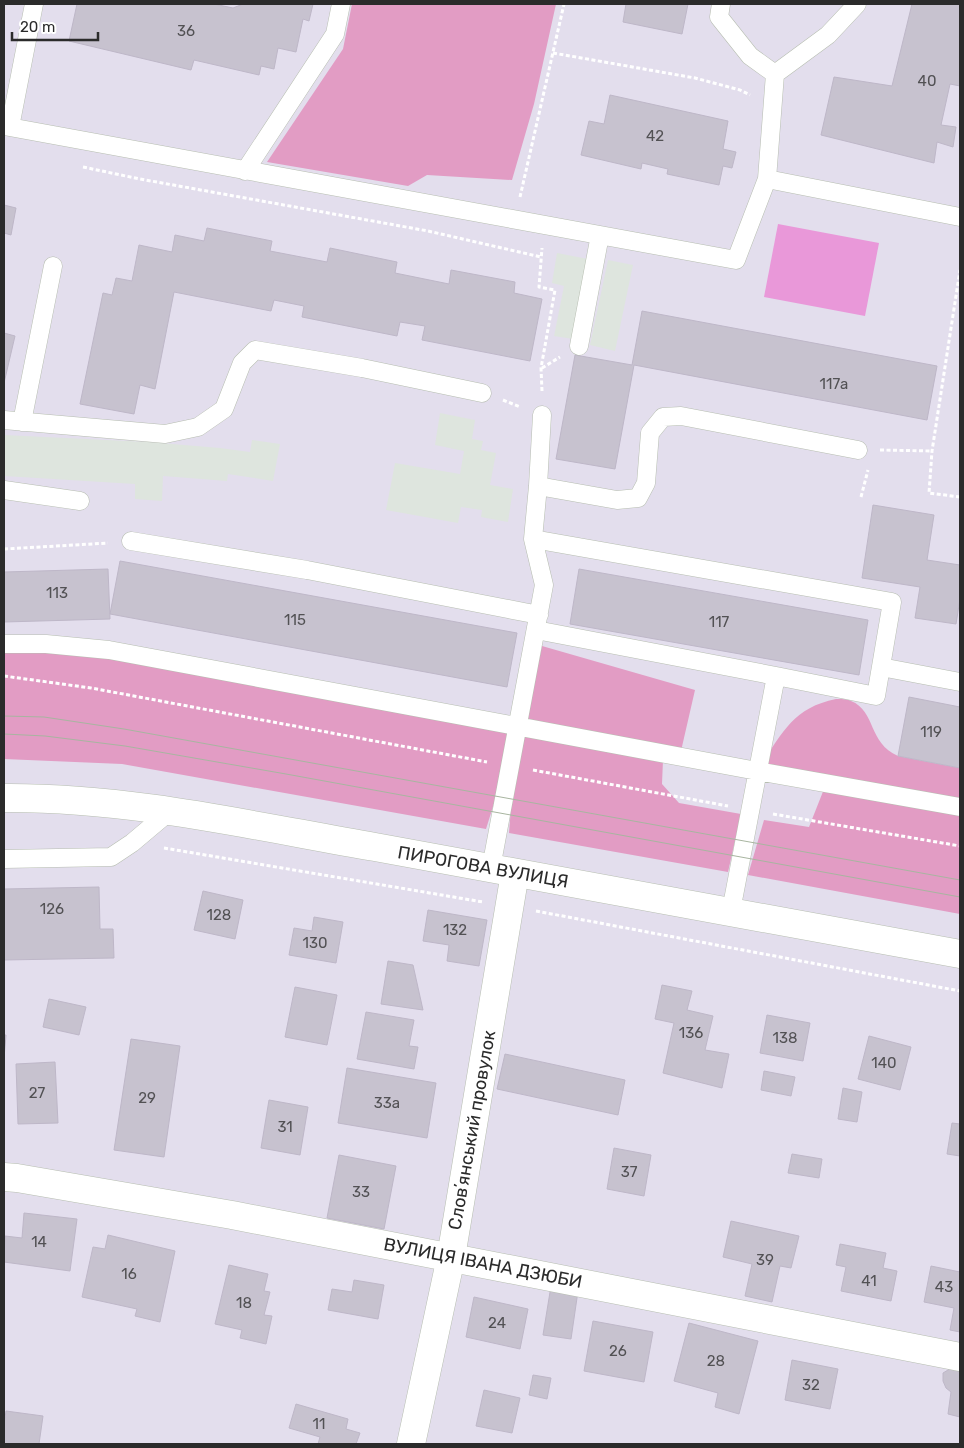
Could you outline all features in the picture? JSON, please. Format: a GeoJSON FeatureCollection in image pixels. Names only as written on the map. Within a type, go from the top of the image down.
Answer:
{"type":"FeatureCollection","features":[{"type":"Feature","properties":{"kind":"street","name":"ПИРОГОВА ВУЛИЦЯ"},"geometry":{"type":"LineString","coordinates":[[4,798],[85,801],[170,811],[731,911],[960,954]]}},
{"type":"Feature","properties":{"kind":"street","name":"Словʼянський провулок"},"geometry":{"type":"LineString","coordinates":[[411,1444],[451,1257],[503,870]]}},
{"type":"Feature","properties":{"kind":"street","name":"ВУЛИЦЯ ІВАНА ДЗЮБИ"},"geometry":{"type":"LineString","coordinates":[[4,1177],[232,1215],[960,1357]]}},
{"type":"Feature","properties":{"kind":"lane"},"geometry":{"type":"LineString","coordinates":[[34,4],[7,127],[736,260],[767,179],[775,74]]}},
{"type":"Feature","properties":{"kind":"lane"},"geometry":{"type":"LineString","coordinates":[[245,171],[335,34],[341,4]]}},
{"type":"Feature","properties":{"kind":"lane"},"geometry":{"type":"LineString","coordinates":[[721,4],[718,16],[750,56],[775,74]]}},
{"type":"Feature","properties":{"kind":"lane"},"geometry":{"type":"LineString","coordinates":[[775,74],[828,35],[856,4]]}},
{"type":"Feature","properties":{"kind":"lane"},"geometry":{"type":"LineString","coordinates":[[767,179],[960,217]]}},
{"type":"Feature","properties":{"kind":"lane"},"geometry":{"type":"LineString","coordinates":[[579,346],[600,236]]}},
{"type":"Feature","properties":{"kind":"lane"},"geometry":{"type":"LineString","coordinates":[[22,422],[53,266]]}},
{"type":"Feature","properties":{"kind":"lane"},"geometry":{"type":"LineString","coordinates":[[4,420],[165,434],[198,427],[224,409],[242,363],[255,350],[362,368],[482,393]]}},
{"type":"Feature","properties":{"kind":"lane"},"geometry":{"type":"LineString","coordinates":[[503,870],[510,766],[544,585],[533,539],[542,415]]}},
{"type":"Feature","properties":{"kind":"lane"},"geometry":{"type":"LineString","coordinates":[[538,486],[617,500],[638,498],[646,483],[650,433],[664,417],[681,416],[858,450]]}},
{"type":"Feature","properties":{"kind":"lane"},"geometry":{"type":"LineString","coordinates":[[4,490],[80,501]]}},
{"type":"Feature","properties":{"kind":"lane"},"geometry":{"type":"LineString","coordinates":[[132,542],[307,570],[776,676],[876,696],[892,602],[533,539]]}},
{"type":"Feature","properties":{"kind":"lane"},"geometry":{"type":"LineString","coordinates":[[4,644],[46,644],[110,650],[960,807]]}},
{"type":"Feature","properties":{"kind":"lane"},"geometry":{"type":"LineString","coordinates":[[881,667],[960,682]]}},
{"type":"Feature","properties":{"kind":"lane"},"geometry":{"type":"LineString","coordinates":[[731,911],[776,676]]}},
{"type":"Feature","properties":{"kind":"lane"},"geometry":{"type":"LineString","coordinates":[[4,860],[111,858],[170,811]]}},
{"type":"Feature","properties":{"kind":"path"},"geometry":{"type":"LineString","coordinates":[[515,220],[564,4]]}},
{"type":"Feature","properties":{"kind":"path"},"geometry":{"type":"LineString","coordinates":[[553,53],[694,78],[740,90],[773,106]]}},
{"type":"Feature","properties":{"kind":"path"},"geometry":{"type":"LineString","coordinates":[[82,167],[428,231],[541,257]]}},
{"type":"Feature","properties":{"kind":"path"},"geometry":{"type":"LineString","coordinates":[[482,393],[542,415],[541,368],[556,290],[539,287],[544,225]]}},
{"type":"Feature","properties":{"kind":"path"},"geometry":{"type":"LineString","coordinates":[[960,270],[932,451],[929,493],[960,497]]}},
{"type":"Feature","properties":{"kind":"path"},"geometry":{"type":"LineString","coordinates":[[858,450],[932,451]]}},
{"type":"Feature","properties":{"kind":"path"},"geometry":{"type":"LineString","coordinates":[[4,549],[132,542]]}},
{"type":"Feature","properties":{"kind":"path"},"geometry":{"type":"LineString","coordinates":[[4,676],[91,688],[750,811],[960,846]]}},
{"type":"Feature","properties":{"kind":"shaded area"},"geometry":{"type":"Polygon","coordinates":[[[352,4],[556,4],[534,104],[512,180],[427,175],[408,186],[267,162],[343,49],[352,4]]]}},
{"type":"Feature","properties":{"kind":"shaded area"},"geometry":{"type":"Polygon","coordinates":[[[778,224],[879,243],[865,316],[764,297],[778,224]]]}},
{"type":"Feature","properties":{"kind":"shaded area"},"geometry":{"type":"Polygon","coordinates":[[[557,253],[588,259],[573,339],[554,336],[564,286],[552,283],[557,253]]]}},
{"type":"Feature","properties":{"kind":"shaded area"},"geometry":{"type":"Polygon","coordinates":[[[608,260],[633,265],[615,351],[590,345],[608,260]]]}},
{"type":"Feature","properties":{"kind":"shaded area"},"geometry":{"type":"Polygon","coordinates":[[[440,413],[475,420],[472,439],[483,441],[481,450],[496,453],[490,485],[513,489],[508,522],[481,517],[482,510],[461,507],[458,523],[386,510],[395,463],[460,474],[464,451],[435,445],[440,413]]]}},
{"type":"Feature","properties":{"kind":"shaded area"},"geometry":{"type":"Polygon","coordinates":[[[4,435],[148,442],[250,452],[252,440],[280,444],[273,481],[228,474],[227,481],[163,476],[162,501],[135,499],[135,484],[4,476],[4,435]]]}},
{"type":"Feature","properties":{"kind":"shaded area"},"geometry":{"type":"Polygon","coordinates":[[[4,644],[46,644],[109,650],[518,726],[663,760],[662,784],[679,803],[741,814],[728,872],[509,833],[517,730],[486,829],[122,764],[4,759],[4,644]]]}},
{"type":"Feature","properties":{"kind":"shaded area"},"geometry":{"type":"Polygon","coordinates":[[[542,646],[695,690],[681,751],[526,721],[542,646]]]}},
{"type":"Feature","properties":{"kind":"shaded area"},"geometry":{"type":"Polygon","coordinates":[[[836,699],[849,700],[859,706],[865,712],[882,743],[888,750],[898,756],[960,768],[960,807],[757,771],[789,725],[808,709],[836,699]]]}},
{"type":"Feature","properties":{"kind":"shaded area"},"geometry":{"type":"Polygon","coordinates":[[[824,789],[960,812],[960,914],[748,875],[764,820],[809,827],[824,789]]]}},
{"type":"Feature","properties":{"kind":"building"},"geometry":{"type":"Polygon","coordinates":[[[77,4],[214,4],[233,8],[243,4],[313,4],[309,21],[303,19],[296,52],[278,48],[274,69],[261,66],[259,75],[194,60],[191,70],[69,41],[77,4]]]}},
{"type":"Feature","properties":{"kind":"building"},"geometry":{"type":"Polygon","coordinates":[[[626,4],[688,4],[682,34],[623,22],[626,4]]]}},
{"type":"Feature","properties":{"kind":"building"},"geometry":{"type":"Polygon","coordinates":[[[912,4],[960,4],[960,86],[950,84],[941,125],[956,127],[953,147],[937,142],[934,163],[821,135],[834,77],[892,86],[912,4]]]}},
{"type":"Feature","properties":{"kind":"building"},"geometry":{"type":"Polygon","coordinates":[[[610,95],[728,121],[723,149],[736,152],[732,168],[723,166],[719,185],[667,174],[668,169],[642,163],[641,169],[581,155],[589,121],[604,124],[610,95]]]}},
{"type":"Feature","properties":{"kind":"building"},"geometry":{"type":"Polygon","coordinates":[[[4,205],[16,208],[11,235],[4,233],[4,205]]]}},
{"type":"Feature","properties":{"kind":"building"},"geometry":{"type":"Polygon","coordinates":[[[207,228],[272,241],[270,251],[327,262],[330,248],[397,262],[395,273],[449,284],[451,270],[515,282],[514,293],[542,299],[530,361],[422,340],[425,326],[400,322],[397,336],[302,317],[304,306],[274,300],[271,311],[174,292],[155,389],[140,385],[134,414],[80,404],[103,293],[112,295],[116,278],[132,281],[139,245],[172,252],[175,235],[204,241],[207,228]]]}},
{"type":"Feature","properties":{"kind":"building"},"geometry":{"type":"Polygon","coordinates":[[[642,311],[937,366],[927,420],[634,365],[615,469],[556,459],[575,355],[632,365],[642,311]]]}},
{"type":"Feature","properties":{"kind":"building"},"geometry":{"type":"Polygon","coordinates":[[[4,333],[15,336],[4,383],[4,333]]]}},
{"type":"Feature","properties":{"kind":"building"},"geometry":{"type":"Polygon","coordinates":[[[873,505],[934,515],[927,560],[960,565],[960,599],[956,624],[915,618],[920,587],[862,578],[873,505]]]}},
{"type":"Feature","properties":{"kind":"building"},"geometry":{"type":"Polygon","coordinates":[[[120,561],[517,633],[507,687],[110,614],[120,561]]]}},
{"type":"Feature","properties":{"kind":"building"},"geometry":{"type":"Polygon","coordinates":[[[108,569],[110,619],[4,622],[4,572],[108,569]]]}},
{"type":"Feature","properties":{"kind":"building"},"geometry":{"type":"Polygon","coordinates":[[[579,569],[868,620],[859,675],[570,624],[579,569]]]}},
{"type":"Feature","properties":{"kind":"building"},"geometry":{"type":"Polygon","coordinates":[[[909,697],[960,707],[960,768],[898,756],[909,697]]]}},
{"type":"Feature","properties":{"kind":"building"},"geometry":{"type":"Polygon","coordinates":[[[99,887],[100,929],[113,929],[114,958],[4,960],[4,889],[99,887]]]}},
{"type":"Feature","properties":{"kind":"building"},"geometry":{"type":"Polygon","coordinates":[[[203,891],[243,900],[235,939],[194,930],[203,891]]]}},
{"type":"Feature","properties":{"kind":"building"},"geometry":{"type":"Polygon","coordinates":[[[428,910],[487,920],[479,966],[447,961],[449,945],[423,941],[428,910]]]}},
{"type":"Feature","properties":{"kind":"building"},"geometry":{"type":"Polygon","coordinates":[[[314,917],[343,922],[336,963],[289,955],[294,928],[312,931],[314,917]]]}},
{"type":"Feature","properties":{"kind":"building"},"geometry":{"type":"Polygon","coordinates":[[[388,961],[413,965],[423,1010],[381,1004],[388,961]]]}},
{"type":"Feature","properties":{"kind":"building"},"geometry":{"type":"Polygon","coordinates":[[[662,985],[692,991],[687,1010],[713,1016],[705,1050],[729,1054],[722,1088],[663,1073],[674,1023],[655,1019],[662,985]]]}},
{"type":"Feature","properties":{"kind":"building"},"geometry":{"type":"Polygon","coordinates":[[[295,987],[337,995],[327,1045],[285,1037],[295,987]]]}},
{"type":"Feature","properties":{"kind":"building"},"geometry":{"type":"Polygon","coordinates":[[[49,999],[86,1007],[79,1035],[43,1027],[49,999]]]}},
{"type":"Feature","properties":{"kind":"building"},"geometry":{"type":"Polygon","coordinates":[[[366,1012],[414,1020],[409,1046],[418,1047],[414,1069],[357,1059],[366,1012]]]}},
{"type":"Feature","properties":{"kind":"building"},"geometry":{"type":"Polygon","coordinates":[[[767,1015],[810,1023],[803,1061],[760,1053],[767,1015]]]}},
{"type":"Feature","properties":{"kind":"building"},"geometry":{"type":"Polygon","coordinates":[[[4,1035],[6,1035],[4,1058],[4,1035]]]}},
{"type":"Feature","properties":{"kind":"building"},"geometry":{"type":"Polygon","coordinates":[[[869,1036],[911,1047],[900,1090],[858,1079],[869,1036]]]}},
{"type":"Feature","properties":{"kind":"building"},"geometry":{"type":"Polygon","coordinates":[[[131,1039],[180,1046],[164,1157],[114,1150],[131,1039]]]}},
{"type":"Feature","properties":{"kind":"building"},"geometry":{"type":"Polygon","coordinates":[[[505,1054],[625,1080],[618,1115],[497,1089],[505,1054]]]}},
{"type":"Feature","properties":{"kind":"building"},"geometry":{"type":"Polygon","coordinates":[[[55,1062],[58,1123],[18,1124],[16,1064],[55,1062]]]}},
{"type":"Feature","properties":{"kind":"building"},"geometry":{"type":"Polygon","coordinates":[[[347,1068],[436,1083],[427,1138],[338,1123],[347,1068]]]}},
{"type":"Feature","properties":{"kind":"building"},"geometry":{"type":"Polygon","coordinates":[[[764,1071],[795,1077],[791,1096],[761,1090],[764,1071]]]}},
{"type":"Feature","properties":{"kind":"building"},"geometry":{"type":"Polygon","coordinates":[[[843,1088],[862,1092],[857,1122],[838,1119],[843,1088]]]}},
{"type":"Feature","properties":{"kind":"building"},"geometry":{"type":"Polygon","coordinates":[[[269,1100],[308,1107],[300,1155],[261,1148],[269,1100]]]}},
{"type":"Feature","properties":{"kind":"building"},"geometry":{"type":"Polygon","coordinates":[[[952,1123],[960,1124],[960,1156],[947,1154],[952,1123]]]}},
{"type":"Feature","properties":{"kind":"building"},"geometry":{"type":"Polygon","coordinates":[[[614,1148],[651,1155],[644,1196],[607,1189],[614,1148]]]}},
{"type":"Feature","properties":{"kind":"building"},"geometry":{"type":"Polygon","coordinates":[[[792,1154],[822,1159],[819,1178],[788,1173],[792,1154]]]}},
{"type":"Feature","properties":{"kind":"building"},"geometry":{"type":"Polygon","coordinates":[[[339,1155],[396,1166],[384,1229],[327,1218],[339,1155]]]}},
{"type":"Feature","properties":{"kind":"building"},"geometry":{"type":"Polygon","coordinates":[[[24,1213],[77,1219],[70,1271],[4,1262],[5,1236],[22,1238],[24,1213]]]}},
{"type":"Feature","properties":{"kind":"building"},"geometry":{"type":"Polygon","coordinates":[[[731,1221],[799,1236],[791,1268],[780,1266],[772,1302],[745,1296],[752,1264],[723,1257],[731,1221]]]}},
{"type":"Feature","properties":{"kind":"building"},"geometry":{"type":"Polygon","coordinates":[[[108,1235],[175,1251],[160,1322],[135,1316],[137,1309],[82,1297],[93,1247],[105,1249],[108,1235]]]}},
{"type":"Feature","properties":{"kind":"building"},"geometry":{"type":"Polygon","coordinates":[[[840,1244],[886,1253],[883,1268],[897,1271],[891,1301],[841,1291],[846,1267],[836,1265],[840,1244]]]}},
{"type":"Feature","properties":{"kind":"building"},"geometry":{"type":"Polygon","coordinates":[[[229,1265],[268,1274],[264,1291],[270,1292],[264,1315],[272,1316],[266,1344],[240,1338],[242,1330],[215,1324],[229,1265]]]}},
{"type":"Feature","properties":{"kind":"building"},"geometry":{"type":"Polygon","coordinates":[[[931,1266],[960,1272],[960,1332],[950,1330],[954,1308],[924,1302],[931,1266]]]}},
{"type":"Feature","properties":{"kind":"building"},"geometry":{"type":"Polygon","coordinates":[[[354,1280],[384,1285],[378,1319],[328,1310],[332,1289],[352,1292],[354,1280]]]}},
{"type":"Feature","properties":{"kind":"building"},"geometry":{"type":"Polygon","coordinates":[[[551,1286],[578,1291],[571,1339],[543,1335],[551,1286]]]}},
{"type":"Feature","properties":{"kind":"building"},"geometry":{"type":"Polygon","coordinates":[[[474,1297],[528,1309],[520,1349],[466,1337],[474,1297]]]}},
{"type":"Feature","properties":{"kind":"building"},"geometry":{"type":"Polygon","coordinates":[[[593,1321],[653,1332],[644,1382],[584,1371],[593,1321]]]}},
{"type":"Feature","properties":{"kind":"building"},"geometry":{"type":"Polygon","coordinates":[[[689,1323],[758,1341],[739,1414],[715,1407],[718,1393],[674,1381],[689,1323]]]}},
{"type":"Feature","properties":{"kind":"building"},"geometry":{"type":"Polygon","coordinates":[[[792,1360],[838,1369],[830,1409],[785,1400],[792,1360]]]}},
{"type":"Feature","properties":{"kind":"building"},"geometry":{"type":"Polygon","coordinates":[[[953,1367],[960,1370],[960,1417],[948,1414],[951,1392],[946,1388],[943,1381],[943,1373],[953,1367]]]}},
{"type":"Feature","properties":{"kind":"building"},"geometry":{"type":"Polygon","coordinates":[[[533,1375],[551,1378],[547,1399],[529,1395],[533,1375]]]}},
{"type":"Feature","properties":{"kind":"building"},"geometry":{"type":"Polygon","coordinates":[[[484,1390],[520,1398],[512,1433],[476,1426],[484,1390]]]}},
{"type":"Feature","properties":{"kind":"building"},"geometry":{"type":"Polygon","coordinates":[[[296,1404],[348,1419],[346,1429],[360,1433],[356,1444],[318,1444],[320,1437],[289,1428],[296,1404]]]}},
{"type":"Feature","properties":{"kind":"building"},"geometry":{"type":"Polygon","coordinates":[[[6,1411],[43,1416],[39,1444],[4,1444],[6,1411]]]}},
{"type":"Feature","properties":{"kind":"tram line"},"geometry":{"type":"LineString","coordinates":[[4,716],[44,717],[124,729],[960,880]]}},
{"type":"Feature","properties":{"kind":"tram line"},"geometry":{"type":"LineString","coordinates":[[4,734],[45,736],[125,746],[960,897]]}}]}
